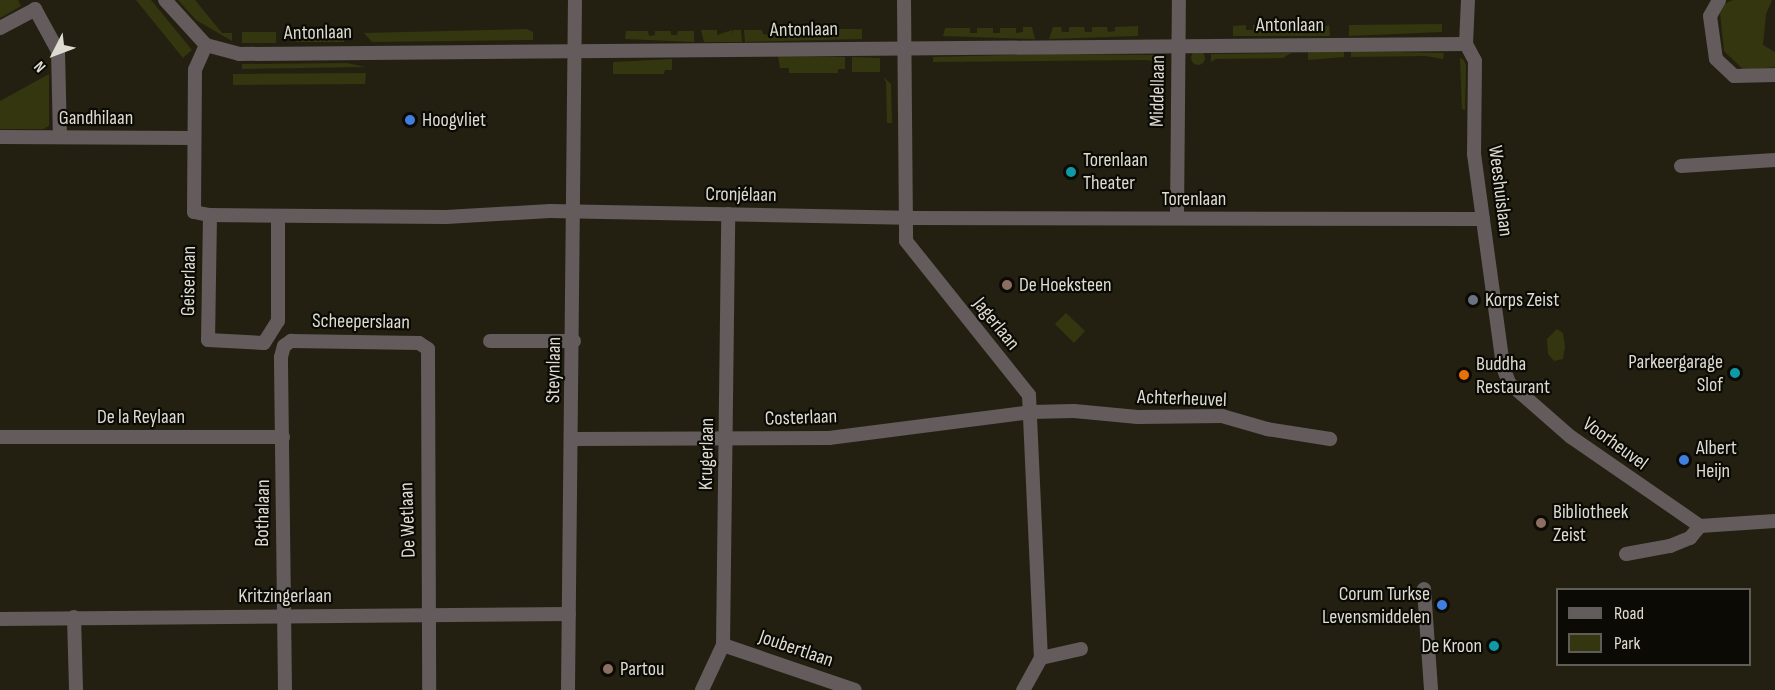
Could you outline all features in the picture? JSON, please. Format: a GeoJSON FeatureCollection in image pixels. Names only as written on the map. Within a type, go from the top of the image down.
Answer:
{"type":"FeatureCollection","features":[{"type":"Feature","properties":{"kind":"street"},"geometry":{"type":"LineString","coordinates":[[165,0],[206,45],[195,70],[192,138],[194,212],[210,215],[278,216],[575,213]]}},
{"type":"Feature","properties":{"kind":"street","name":"Steynlaan"},"geometry":{"type":"LineString","coordinates":[[568,690],[574,341],[575,0]]}},
{"type":"Feature","properties":{"kind":"street","name":"Jagerlaan"},"geometry":{"type":"LineString","coordinates":[[904,0],[906,241],[918,260],[1029,395],[1041,658],[1027,684]]}},
{"type":"Feature","properties":{"kind":"street","name":"Middellaan"},"geometry":{"type":"LineString","coordinates":[[1177,218],[1179,0]]}},
{"type":"Feature","properties":{"kind":"street","name":"Weeshuislaan"},"geometry":{"type":"LineString","coordinates":[[1468,0],[1466,44],[1475,62],[1474,154],[1503,366],[1513,387]]}},
{"type":"Feature","properties":{"kind":"street"},"geometry":{"type":"LineString","coordinates":[[1719,0],[1711,8],[1710,16],[1716,59],[1734,76],[1775,75]]}},
{"type":"Feature","properties":{"kind":"street"},"geometry":{"type":"LineString","coordinates":[[0,28],[34,9],[54,43],[58,51],[60,137]]}},
{"type":"Feature","properties":{"kind":"street","name":"Antonlaan"},"geometry":{"type":"LineString","coordinates":[[206,45],[238,54],[1466,44]]}},
{"type":"Feature","properties":{"kind":"street","name":"Gandhilaan"},"geometry":{"type":"LineString","coordinates":[[0,137],[192,138]]}},
{"type":"Feature","properties":{"kind":"street"},"geometry":{"type":"LineString","coordinates":[[1682,166],[1775,160]]}},
{"type":"Feature","properties":{"kind":"street","name":"Cronjélaan"},"geometry":{"type":"LineString","coordinates":[[575,213],[906,218]]}},
{"type":"Feature","properties":{"kind":"street","name":"Krugerlaan"},"geometry":{"type":"LineString","coordinates":[[702,690],[723,645],[728,214]]}},
{"type":"Feature","properties":{"kind":"street","name":"Geiserlaan"},"geometry":{"type":"LineString","coordinates":[[210,215],[207,340],[264,343],[278,321],[278,216]]}},
{"type":"Feature","properties":{"kind":"street","name":"Torenlaan"},"geometry":{"type":"LineString","coordinates":[[906,218],[1483,219]]}},
{"type":"Feature","properties":{"kind":"street","name":"Scheeperslaan"},"geometry":{"type":"LineString","coordinates":[[291,341],[419,343],[428,348]]}},
{"type":"Feature","properties":{"kind":"street","name":"Bothalaan"},"geometry":{"type":"LineString","coordinates":[[285,690],[281,357],[284,346],[291,341]]}},
{"type":"Feature","properties":{"kind":"street"},"geometry":{"type":"LineString","coordinates":[[490,341],[574,341]]}},
{"type":"Feature","properties":{"kind":"street","name":"De Wetlaan"},"geometry":{"type":"LineString","coordinates":[[428,348],[429,690]]}},
{"type":"Feature","properties":{"kind":"street","name":"Voorheuvel"},"geometry":{"type":"LineString","coordinates":[[1513,387],[1571,437],[1701,526]]}},
{"type":"Feature","properties":{"kind":"street","name":"Costerlaan"},"geometry":{"type":"LineString","coordinates":[[572,439],[829,438],[1031,412]]}},
{"type":"Feature","properties":{"kind":"street","name":"Achterheuvel"},"geometry":{"type":"LineString","coordinates":[[1031,412],[1222,416],[1266,429],[1330,439]]}},
{"type":"Feature","properties":{"kind":"street","name":"De la Reylaan"},"geometry":{"type":"LineString","coordinates":[[0,436],[283,437]]}},
{"type":"Feature","properties":{"kind":"street"},"geometry":{"type":"LineString","coordinates":[[1626,554],[1670,546],[1690,538],[1701,526],[1775,521]]}},
{"type":"Feature","properties":{"kind":"street"},"geometry":{"type":"LineString","coordinates":[[1424,589],[1431,690]]}},
{"type":"Feature","properties":{"kind":"street","name":"Kritzingerlaan"},"geometry":{"type":"LineString","coordinates":[[0,619],[285,614],[429,616],[569,614]]}},
{"type":"Feature","properties":{"kind":"street"},"geometry":{"type":"LineString","coordinates":[[74,617],[76,690]]}},
{"type":"Feature","properties":{"kind":"street","name":"Joubertlaan"},"geometry":{"type":"LineString","coordinates":[[723,645],[855,690]]}},
{"type":"Feature","properties":{"kind":"street"},"geometry":{"type":"LineString","coordinates":[[1041,658],[1081,649]]}},
{"type":"Feature","properties":{"kind":"green space"},"geometry":{"type":"Polygon","coordinates":[[[0,0],[18,0],[21,6],[0,18],[0,0]]]}},
{"type":"Feature","properties":{"kind":"green space"},"geometry":{"type":"Polygon","coordinates":[[[136,0],[151,0],[192,50],[183,58],[136,0]]]}},
{"type":"Feature","properties":{"kind":"green space"},"geometry":{"type":"Polygon","coordinates":[[[178,0],[195,0],[222,33],[232,33],[232,41],[196,20],[178,0]]]}},
{"type":"Feature","properties":{"kind":"green space"},"geometry":{"type":"Polygon","coordinates":[[[1733,0],[1772,0],[1766,14],[1763,45],[1775,52],[1775,67],[1744,70],[1724,51],[1720,13],[1724,4],[1733,0]]]}},
{"type":"Feature","properties":{"kind":"green space"},"geometry":{"type":"Polygon","coordinates":[[[1442,24],[1442,32],[1349,36],[1349,25],[1442,24]]]}},
{"type":"Feature","properties":{"kind":"green space"},"geometry":{"type":"Polygon","coordinates":[[[1246,25],[1246,30],[1253,30],[1253,25],[1268,25],[1269,30],[1275,30],[1276,25],[1291,25],[1292,30],[1298,29],[1298,25],[1311,25],[1311,30],[1316,30],[1329,25],[1330,36],[1233,36],[1233,26],[1246,25]]]}},
{"type":"Feature","properties":{"kind":"green space"},"geometry":{"type":"Polygon","coordinates":[[[1138,26],[1138,36],[1049,39],[1053,27],[1061,27],[1062,32],[1069,32],[1069,27],[1084,27],[1085,32],[1092,32],[1092,27],[1107,27],[1108,32],[1115,31],[1115,27],[1138,26]]]}},
{"type":"Feature","properties":{"kind":"green space"},"geometry":{"type":"Polygon","coordinates":[[[1023,27],[1032,27],[1035,39],[943,36],[945,28],[970,28],[970,33],[977,33],[977,28],[993,28],[993,33],[1000,33],[1000,28],[1016,28],[1016,33],[1023,32],[1023,27]]]}},
{"type":"Feature","properties":{"kind":"green space"},"geometry":{"type":"Polygon","coordinates":[[[527,29],[533,32],[533,40],[372,42],[364,33],[527,29]]]}},
{"type":"Feature","properties":{"kind":"green space"},"geometry":{"type":"Polygon","coordinates":[[[808,29],[808,34],[815,34],[815,29],[831,29],[834,34],[838,29],[862,29],[862,39],[745,42],[744,30],[762,30],[763,34],[769,35],[770,30],[785,30],[785,34],[792,35],[792,30],[808,29]]]}},
{"type":"Feature","properties":{"kind":"green space"},"geometry":{"type":"Polygon","coordinates":[[[701,30],[717,30],[717,35],[732,30],[733,36],[733,30],[741,30],[742,42],[704,42],[701,30]]]}},
{"type":"Feature","properties":{"kind":"green space"},"geometry":{"type":"Polygon","coordinates":[[[345,31],[344,42],[295,42],[295,32],[345,31]]]}},
{"type":"Feature","properties":{"kind":"green space"},"geometry":{"type":"Polygon","coordinates":[[[626,31],[648,31],[649,36],[655,35],[655,31],[671,31],[671,35],[677,35],[678,31],[694,31],[694,42],[625,39],[626,31]]]}},
{"type":"Feature","properties":{"kind":"green space"},"geometry":{"type":"Polygon","coordinates":[[[242,32],[276,32],[276,43],[242,43],[242,32]]]}},
{"type":"Feature","properties":{"kind":"green space"},"geometry":{"type":"Polygon","coordinates":[[[1198,51],[1203,53],[1205,58],[1203,63],[1198,65],[1193,63],[1191,58],[1193,53],[1198,51]]]}},
{"type":"Feature","properties":{"kind":"green space"},"geometry":{"type":"Polygon","coordinates":[[[1308,51],[1344,51],[1344,57],[1308,60],[1308,51]]]}},
{"type":"Feature","properties":{"kind":"green space"},"geometry":{"type":"Polygon","coordinates":[[[1351,51],[1444,53],[1443,59],[1426,56],[1351,57],[1351,51]]]}},
{"type":"Feature","properties":{"kind":"green space"},"geometry":{"type":"Polygon","coordinates":[[[1291,53],[1283,58],[1216,59],[1211,62],[1211,54],[1291,53]]]}},
{"type":"Feature","properties":{"kind":"green space"},"geometry":{"type":"Polygon","coordinates":[[[1051,54],[1165,55],[1165,63],[1146,60],[933,62],[933,57],[1051,54]]]}},
{"type":"Feature","properties":{"kind":"green space"},"geometry":{"type":"Polygon","coordinates":[[[778,56],[845,57],[845,69],[838,69],[838,73],[789,73],[789,68],[780,68],[778,56]]]}},
{"type":"Feature","properties":{"kind":"green space"},"geometry":{"type":"Polygon","coordinates":[[[852,57],[880,58],[880,72],[852,72],[852,57]]]}},
{"type":"Feature","properties":{"kind":"green space"},"geometry":{"type":"Polygon","coordinates":[[[1460,58],[1466,65],[1465,110],[1462,109],[1460,58]]]}},
{"type":"Feature","properties":{"kind":"green space"},"geometry":{"type":"Polygon","coordinates":[[[672,59],[672,70],[665,70],[664,74],[613,74],[613,62],[672,59]]]}},
{"type":"Feature","properties":{"kind":"green space"},"geometry":{"type":"Polygon","coordinates":[[[347,63],[365,67],[242,69],[242,64],[347,63]]]}},
{"type":"Feature","properties":{"kind":"green space"},"geometry":{"type":"Polygon","coordinates":[[[366,73],[365,84],[233,85],[233,74],[366,73]]]}},
{"type":"Feature","properties":{"kind":"green space"},"geometry":{"type":"Polygon","coordinates":[[[49,74],[49,126],[43,129],[0,129],[0,101],[49,74]]]}},
{"type":"Feature","properties":{"kind":"green space"},"geometry":{"type":"Polygon","coordinates":[[[883,77],[891,84],[892,123],[887,123],[886,82],[883,77]]]}},
{"type":"Feature","properties":{"kind":"green space"},"geometry":{"type":"Polygon","coordinates":[[[1066,313],[1085,331],[1074,343],[1055,324],[1066,313]]]}},
{"type":"Feature","properties":{"kind":"green space"},"geometry":{"type":"Polygon","coordinates":[[[1557,329],[1563,333],[1565,347],[1563,359],[1554,361],[1548,354],[1547,339],[1557,329]]]}},
{"type":"Feature","properties":{"kind":"place","name":"Hoogvliet"},"geometry":{"type":"Point","coordinates":[410,120]}},
{"type":"Feature","properties":{"kind":"place","name":"Torenlaan Theater"},"geometry":{"type":"Point","coordinates":[1071,172]}},
{"type":"Feature","properties":{"kind":"place","name":"De Hoeksteen"},"geometry":{"type":"Point","coordinates":[1007,285]}},
{"type":"Feature","properties":{"kind":"place","name":"Korps Zeist"},"geometry":{"type":"Point","coordinates":[1473,300]}},
{"type":"Feature","properties":{"kind":"place","name":"Parkeergarage Slof"},"geometry":{"type":"Point","coordinates":[1735,373]}},
{"type":"Feature","properties":{"kind":"place","name":"Buddha Restaurant"},"geometry":{"type":"Point","coordinates":[1464,375]}},
{"type":"Feature","properties":{"kind":"place","name":"Albert Heijn"},"geometry":{"type":"Point","coordinates":[1684,460]}},
{"type":"Feature","properties":{"kind":"place","name":"Bibliotheek Zeist"},"geometry":{"type":"Point","coordinates":[1541,523]}},
{"type":"Feature","properties":{"kind":"place","name":"Corum Turkse Levensmiddelen"},"geometry":{"type":"Point","coordinates":[1442,605]}},
{"type":"Feature","properties":{"kind":"place","name":"De Kroon"},"geometry":{"type":"Point","coordinates":[1494,646]}},
{"type":"Feature","properties":{"kind":"place","name":"Partou"},"geometry":{"type":"Point","coordinates":[608,669]}}]}
